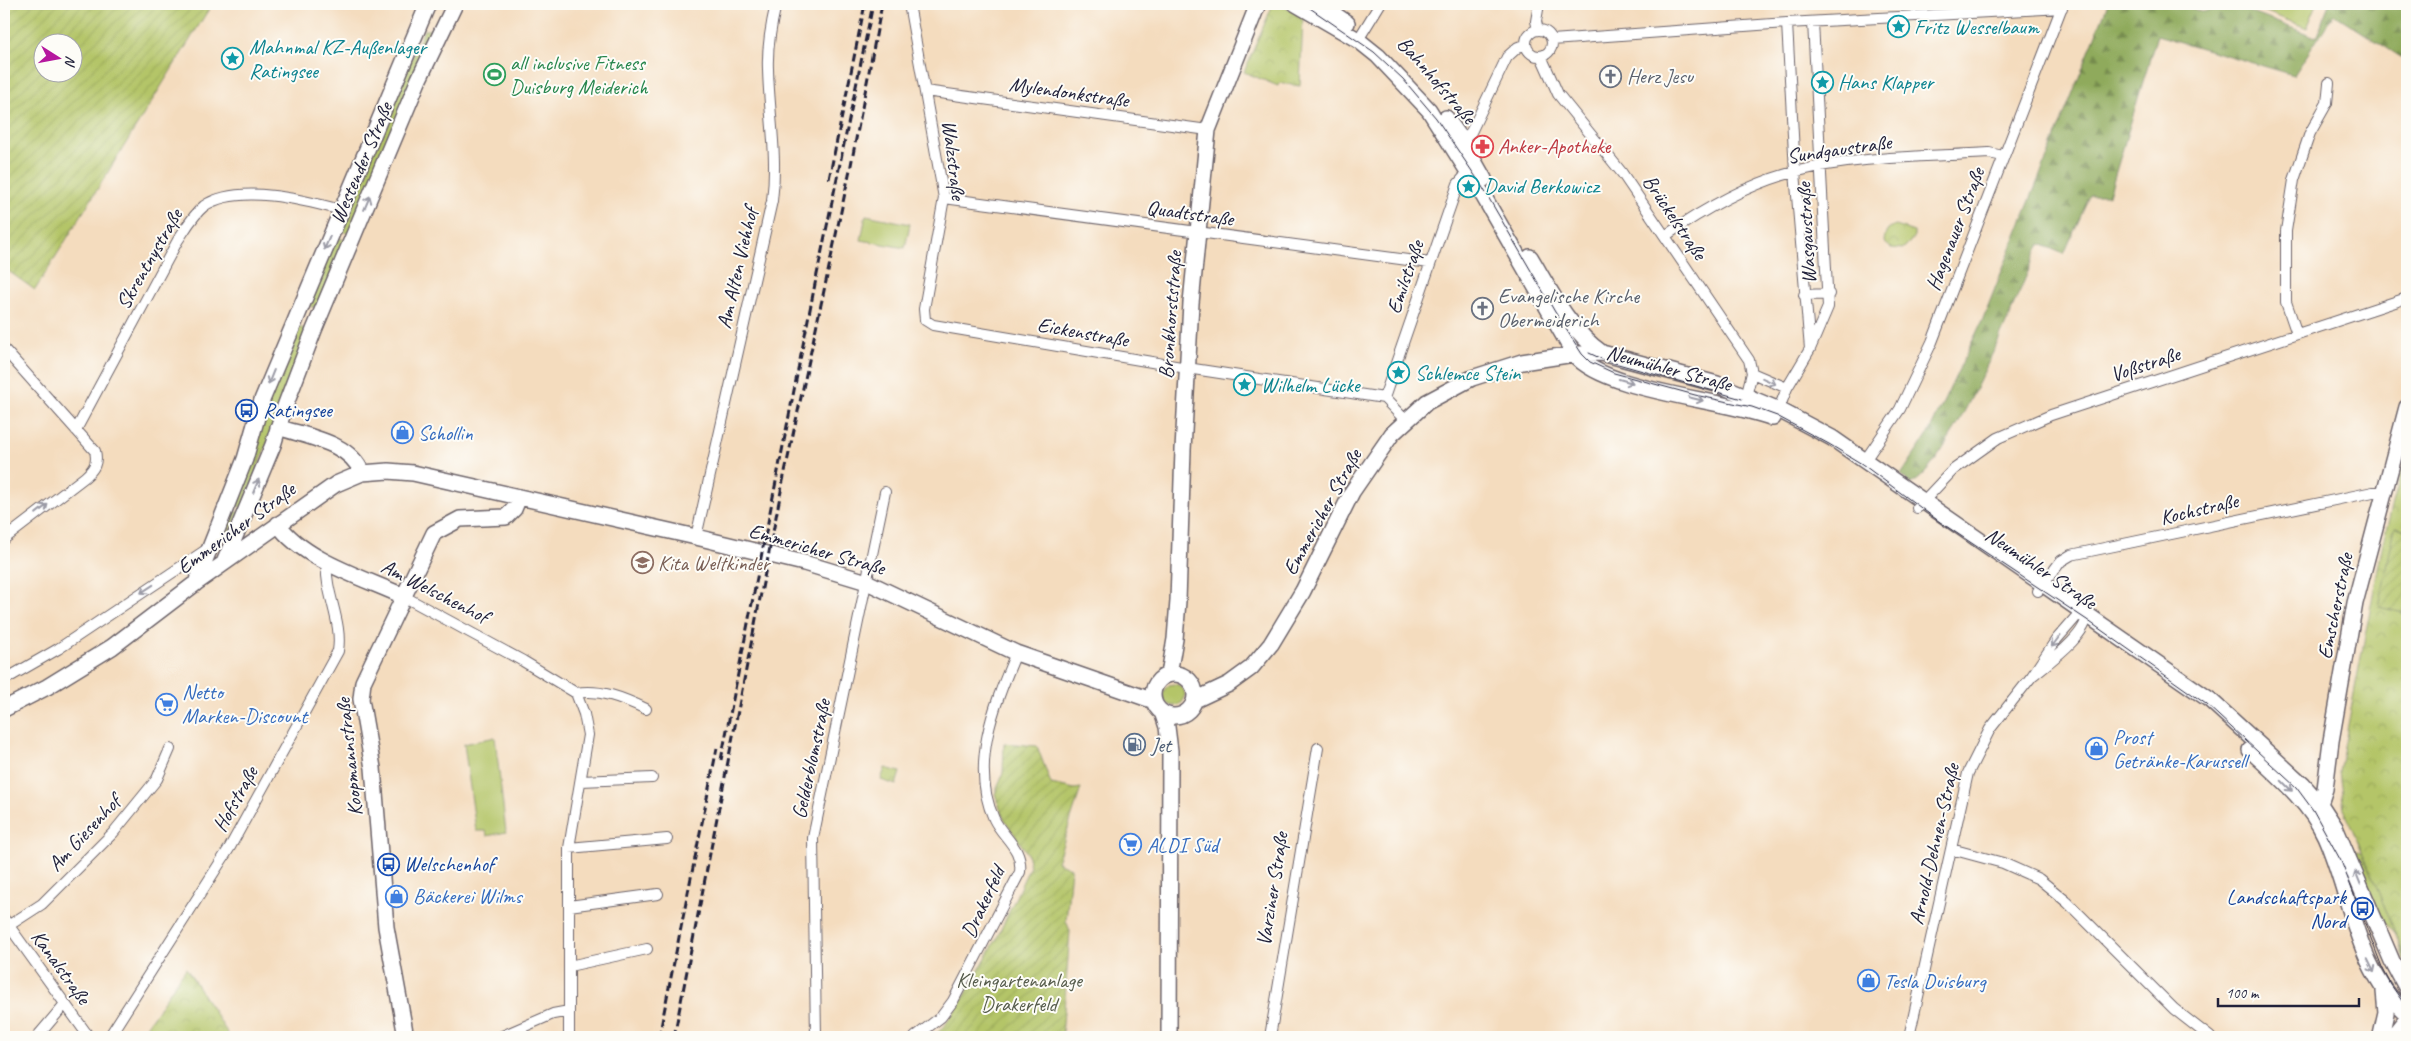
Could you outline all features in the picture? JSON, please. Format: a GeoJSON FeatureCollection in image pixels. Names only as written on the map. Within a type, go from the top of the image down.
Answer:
{"type":"FeatureCollection","features":[{"type":"Feature","properties":{"kind":"main road","name":"Westender Straße"},"geometry":{"type":"LineString","coordinates":[[198,573],[245,459],[262,400],[428,4]]}},
{"type":"Feature","properties":{"kind":"main road","name":"Westender Straße"},"geometry":{"type":"LineString","coordinates":[[224,563],[321,312],[438,35],[455,4]]}},
{"type":"Feature","properties":{"kind":"main road","name":"Bronkhorststraße"},"geometry":{"type":"LineString","coordinates":[[1185,684],[1175,638],[1187,368],[1197,233],[1208,130],[1258,4]]}},
{"type":"Feature","properties":{"kind":"main road","name":"Bahnhofstraße"},"geometry":{"type":"LineString","coordinates":[[1296,4],[1387,53],[1418,84],[1472,168],[1498,204],[1575,327],[1590,344],[1602,353]]}},
{"type":"Feature","properties":{"kind":"main road","name":"Bahnhofstraße"},"geometry":{"type":"LineString","coordinates":[[1319,4],[1360,37]]}},
{"type":"Feature","properties":{"kind":"main road"},"geometry":{"type":"LineString","coordinates":[[420,20],[433,24],[438,35]]}},
{"type":"Feature","properties":{"kind":"main road","name":"Bahnhofstraße"},"geometry":{"type":"LineString","coordinates":[[1472,168],[1484,197],[1574,354]]}},
{"type":"Feature","properties":{"kind":"main road"},"geometry":{"type":"LineString","coordinates":[[303,302],[310,313],[321,312]]}},
{"type":"Feature","properties":{"kind":"main road","name":"Neumühler Straße"},"geometry":{"type":"LineString","coordinates":[[1574,354],[1602,353],[1717,384],[1744,402],[1832,438],[1866,459],[1920,504]]}},
{"type":"Feature","properties":{"kind":"main road","name":"Emmericher Straße"},"geometry":{"type":"LineString","coordinates":[[1185,684],[1222,688],[1261,657],[1285,623],[1352,492],[1372,461],[1406,421],[1427,402],[1472,378],[1507,366],[1574,354]]}},
{"type":"Feature","properties":{"kind":"main road","name":"Neumühler Straße"},"geometry":{"type":"LineString","coordinates":[[1574,354],[1583,365],[1594,371],[1650,388],[1744,402]]}},
{"type":"Feature","properties":{"kind":"main road","name":"Emmericher Straße"},"geometry":{"type":"LineString","coordinates":[[1545,360],[1594,371]]}},
{"type":"Feature","properties":{"kind":"main road","name":"Emscherstraße"},"geometry":{"type":"LineString","coordinates":[[2315,808],[2327,779],[2334,724],[2355,603],[2407,407]]}},
{"type":"Feature","properties":{"kind":"main road","name":"Neumühler Straße"},"geometry":{"type":"LineString","coordinates":[[1777,415],[1920,504],[2083,618],[2210,700],[2303,785],[2315,808],[2350,858],[2389,954],[2407,989]]}},
{"type":"Feature","properties":{"kind":"main road"},"geometry":{"type":"LineString","coordinates":[[278,427],[340,449],[358,462],[362,473]]}},
{"type":"Feature","properties":{"kind":"main road","name":"Emmericher Straße"},"geometry":{"type":"LineString","coordinates":[[4,709],[47,687],[112,647],[198,573],[224,563],[336,484],[362,473],[388,471],[413,473],[696,537],[804,563],[867,582],[1016,653],[1119,690],[1157,700],[1174,716],[1180,715]]}},
{"type":"Feature","properties":{"kind":"main road","name":"Koopmannstraße"},"geometry":{"type":"LineString","coordinates":[[406,1037],[387,930],[373,768],[361,699],[366,673],[434,533],[460,519],[506,517],[514,509],[519,498]]}},
{"type":"Feature","properties":{"kind":"main road","name":"Am Welschenhof"},"geometry":{"type":"LineString","coordinates":[[278,524],[287,538],[297,545],[327,562],[403,596]]}},
{"type":"Feature","properties":{"kind":"main road"},"geometry":{"type":"LineString","coordinates":[[210,547],[212,556],[224,563]]}},
{"type":"Feature","properties":{"kind":"main road"},"geometry":{"type":"LineString","coordinates":[[1169,1037],[1170,751],[1167,727],[1157,700],[1158,682],[1185,684],[1190,709],[1180,715],[1170,751]]}},
{"type":"Feature","properties":{"kind":"main road","name":"Neumühler Straße"},"geometry":{"type":"LineString","coordinates":[[2315,808],[2365,953],[2383,990],[2406,1012]]}},
{"type":"Feature","properties":{"kind":"main road"},"geometry":{"type":"LineString","coordinates":[[2383,990],[2386,1003],[2384,1036]]}},
{"type":"Feature","properties":{"kind":"main road"},"geometry":{"type":"LineString","coordinates":[[2384,1036],[2406,1012]]}},
{"type":"Feature","properties":{"kind":"main road"},"geometry":{"type":"LineString","coordinates":[[2402,1037],[2407,1036]]}},
{"type":"Feature","properties":{"kind":"street","name":"Am Alten Viehhof"},"geometry":{"type":"LineString","coordinates":[[696,537],[772,201],[776,172],[768,69],[770,30],[776,4]]}},
{"type":"Feature","properties":{"kind":"street","name":"Walzstraße"},"geometry":{"type":"LineString","coordinates":[[910,4],[944,198],[924,309],[925,320]]}},
{"type":"Feature","properties":{"kind":"street"},"geometry":{"type":"LineString","coordinates":[[1360,37],[1380,4]]}},
{"type":"Feature","properties":{"kind":"street"},"geometry":{"type":"LineString","coordinates":[[1538,30],[1536,21],[1539,4]]}},
{"type":"Feature","properties":{"kind":"street"},"geometry":{"type":"LineString","coordinates":[[1552,40],[2063,6]]}},
{"type":"Feature","properties":{"kind":"street","name":"Hagenauer Straße"},"geometry":{"type":"LineString","coordinates":[[1866,459],[1900,409],[1932,342],[2063,6]]}},
{"type":"Feature","properties":{"kind":"street","name":"Wasgaustraße"},"geometry":{"type":"LineString","coordinates":[[1777,415],[1788,388],[1810,349],[1828,306],[1829,294],[1813,22]]}},
{"type":"Feature","properties":{"kind":"street","name":"Wasgaustraße"},"geometry":{"type":"LineString","coordinates":[[1787,23],[1795,172],[1810,349]]}},
{"type":"Feature","properties":{"kind":"street"},"geometry":{"type":"LineString","coordinates":[[1538,30],[1545,32],[1552,40],[1551,48],[1541,56],[1533,54],[1526,45],[1530,33],[1538,30]]}},
{"type":"Feature","properties":{"kind":"street"},"geometry":{"type":"LineString","coordinates":[[1457,143],[1471,132],[1507,57],[1518,47],[1526,45]]}},
{"type":"Feature","properties":{"kind":"street","name":"Brückelstraße"},"geometry":{"type":"LineString","coordinates":[[1541,56],[1558,94],[1622,173],[1749,360],[1752,373]]}},
{"type":"Feature","properties":{"kind":"street"},"geometry":{"type":"LineString","coordinates":[[2297,334],[2286,302],[2284,285],[2286,231],[2294,180],[2310,133],[2328,102],[2328,83]]}},
{"type":"Feature","properties":{"kind":"street","name":"Mylendonkstraße"},"geometry":{"type":"LineString","coordinates":[[925,90],[1208,130]]}},
{"type":"Feature","properties":{"kind":"street","name":"Sundgaustraße"},"geometry":{"type":"LineString","coordinates":[[1665,236],[1699,212],[1768,180],[1795,172],[1849,163],[1988,153],[2003,156]]}},
{"type":"Feature","properties":{"kind":"street","name":"Emilstraße"},"geometry":{"type":"LineString","coordinates":[[1384,398],[1458,184],[1472,168]]}},
{"type":"Feature","properties":{"kind":"street","name":"Skrentnystraße"},"geometry":{"type":"LineString","coordinates":[[76,430],[178,240],[198,212],[212,202],[236,195],[292,199],[341,210]]}},
{"type":"Feature","properties":{"kind":"street","name":"Quadtstraße"},"geometry":{"type":"LineString","coordinates":[[944,198],[1430,263]]}},
{"type":"Feature","properties":{"kind":"street"},"geometry":{"type":"LineString","coordinates":[[1804,295],[1829,294]]}},
{"type":"Feature","properties":{"kind":"street","name":"Voßstraße"},"geometry":{"type":"LineString","coordinates":[[1920,504],[1953,470],[1998,438],[2051,415],[2407,298]]}},
{"type":"Feature","properties":{"kind":"street","name":"Eickenstraße"},"geometry":{"type":"LineString","coordinates":[[925,320],[934,325],[1187,368],[1384,398]]}},
{"type":"Feature","properties":{"kind":"street"},"geometry":{"type":"LineString","coordinates":[[4,539],[85,477],[93,470],[97,461],[95,451],[5,353]]}},
{"type":"Feature","properties":{"kind":"street"},"geometry":{"type":"LineString","coordinates":[[1744,402],[1752,373],[1788,388]]}},
{"type":"Feature","properties":{"kind":"street"},"geometry":{"type":"LineString","coordinates":[[1384,398],[1406,421]]}},
{"type":"Feature","properties":{"kind":"street","name":"Gelderblomstraße"},"geometry":{"type":"LineString","coordinates":[[816,1037],[814,838],[885,492]]}},
{"type":"Feature","properties":{"kind":"street","name":"Kochstraße"},"geometry":{"type":"LineString","coordinates":[[2041,587],[2061,561],[2071,555],[2290,508],[2373,492],[2385,492]]}},
{"type":"Feature","properties":{"kind":"street","name":"Hofstraße"},"geometry":{"type":"LineString","coordinates":[[109,1037],[230,847],[338,651],[340,639],[326,578],[327,562]]}},
{"type":"Feature","properties":{"kind":"street","name":"Emmericher Straße"},"geometry":{"type":"LineString","coordinates":[[4,680],[198,573]]}},
{"type":"Feature","properties":{"kind":"street","name":"Am Welschenhof"},"geometry":{"type":"LineString","coordinates":[[403,596],[523,661],[576,693]]}},
{"type":"Feature","properties":{"kind":"street","name":"Arnold-Dehnen-Straße"},"geometry":{"type":"LineString","coordinates":[[1909,1037],[1968,773],[1976,752],[1990,729],[2032,676],[2066,648],[2083,618]]}},
{"type":"Feature","properties":{"kind":"street","name":"Drakerfeld"},"geometry":{"type":"LineString","coordinates":[[915,1037],[941,1016],[953,1001],[1020,872],[1020,856],[993,817],[986,782],[984,754],[998,698],[1016,653]]}},
{"type":"Feature","properties":{"kind":"street"},"geometry":{"type":"LineString","coordinates":[[569,1037],[569,848],[588,735],[584,714],[576,693],[590,691],[623,698],[646,709]]}},
{"type":"Feature","properties":{"kind":"street","name":"Varziner Straße"},"geometry":{"type":"LineString","coordinates":[[1270,1037],[1318,748]]}},
{"type":"Feature","properties":{"kind":"street","name":"Am Giesenhof"},"geometry":{"type":"LineString","coordinates":[[6,922],[42,904],[113,833],[157,779],[170,750]]}},
{"type":"Feature","properties":{"kind":"street"},"geometry":{"type":"LineString","coordinates":[[581,781],[652,778]]}},
{"type":"Feature","properties":{"kind":"street"},"geometry":{"type":"LineString","coordinates":[[569,848],[667,839]]}},
{"type":"Feature","properties":{"kind":"street"},"geometry":{"type":"LineString","coordinates":[[1951,849],[2003,863],[2039,879],[2067,902],[2174,1009],[2210,1037]]}},
{"type":"Feature","properties":{"kind":"street"},"geometry":{"type":"LineString","coordinates":[[570,906],[658,894]]}},
{"type":"Feature","properties":{"kind":"street","name":"Kanalstraße"},"geometry":{"type":"LineString","coordinates":[[6,922],[89,1037]]}},
{"type":"Feature","properties":{"kind":"street"},"geometry":{"type":"LineString","coordinates":[[569,966],[647,949]]}},
{"type":"Feature","properties":{"kind":"street"},"geometry":{"type":"LineString","coordinates":[[36,1037],[65,1004]]}},
{"type":"Feature","properties":{"kind":"street"},"geometry":{"type":"LineString","coordinates":[[500,1037],[553,1014],[569,1011]]}},
{"type":"Feature","properties":{"kind":"green space"},"geometry":{"type":"Polygon","coordinates":[[[4,4],[212,4],[35,290],[4,268],[4,4]]]}},
{"type":"Feature","properties":{"kind":"green space"},"geometry":{"type":"Polygon","coordinates":[[[1273,4],[1281,4],[1303,17],[1300,86],[1279,83],[1278,86],[1244,72],[1273,4]]]}},
{"type":"Feature","properties":{"kind":"green space"},"geometry":{"type":"Polygon","coordinates":[[[2108,4],[2180,4],[2202,12],[2231,5],[2316,37],[2329,4],[2407,4],[2407,61],[2334,14],[2294,75],[2157,35],[2109,195],[2090,195],[2064,254],[2040,244],[2001,335],[1963,414],[1944,448],[1926,472],[1910,484],[1901,475],[1928,434],[1982,321],[2108,4]]]}},
{"type":"Feature","properties":{"kind":"green space"},"geometry":{"type":"Polygon","coordinates":[[[2246,4],[2317,4],[2307,28],[2246,4]]]}},
{"type":"Feature","properties":{"kind":"green space"},"geometry":{"type":"Polygon","coordinates":[[[424,30],[430,30],[433,34],[349,234],[339,229],[424,30]]]}},
{"type":"Feature","properties":{"kind":"green space"},"geometry":{"type":"Polygon","coordinates":[[[866,215],[910,224],[905,248],[861,240],[866,215]]]}},
{"type":"Feature","properties":{"kind":"green space"},"geometry":{"type":"Polygon","coordinates":[[[1896,226],[1914,232],[1914,237],[1904,249],[1891,248],[1884,242],[1887,231],[1896,226]]]}},
{"type":"Feature","properties":{"kind":"green space"},"geometry":{"type":"Polygon","coordinates":[[[335,236],[346,241],[317,307],[311,307],[310,305],[335,236]]]}},
{"type":"Feature","properties":{"kind":"green space"},"geometry":{"type":"Polygon","coordinates":[[[295,325],[311,332],[242,508],[232,503],[295,325]]]}},
{"type":"Feature","properties":{"kind":"green space"},"geometry":{"type":"Polygon","coordinates":[[[2407,449],[2407,530],[2395,527],[2401,613],[2407,614],[2407,961],[2344,809],[2339,772],[2383,542],[2407,449]]]}},
{"type":"Feature","properties":{"kind":"green space"},"geometry":{"type":"Polygon","coordinates":[[[230,509],[240,513],[227,536],[222,533],[230,509]]]}},
{"type":"Feature","properties":{"kind":"green space"},"geometry":{"type":"Polygon","coordinates":[[[2395,527],[2407,530],[2407,614],[2379,607],[2395,527]]]}},
{"type":"Feature","properties":{"kind":"green space"},"geometry":{"type":"Polygon","coordinates":[[[1174,684],[1182,687],[1185,695],[1182,703],[1174,706],[1166,703],[1163,695],[1166,687],[1174,684]]]}},
{"type":"Feature","properties":{"kind":"green space"},"geometry":{"type":"Polygon","coordinates":[[[495,737],[506,832],[487,836],[486,831],[476,831],[464,744],[495,737]]]}},
{"type":"Feature","properties":{"kind":"green space","name":"Kleingartenanlage Drakerfeld"},"geometry":{"type":"Polygon","coordinates":[[[1004,743],[1037,746],[1051,784],[1075,789],[1081,788],[1057,862],[1071,868],[1066,921],[1070,931],[1062,1037],[932,1037],[944,1027],[965,995],[997,938],[1030,866],[1027,853],[1004,819],[995,794],[1003,773],[1004,743]]]}},
{"type":"Feature","properties":{"kind":"green space"},"geometry":{"type":"Polygon","coordinates":[[[885,768],[900,772],[896,785],[881,780],[885,768]]]}},
{"type":"Feature","properties":{"kind":"green space"},"geometry":{"type":"Polygon","coordinates":[[[2358,852],[2366,855],[2407,948],[2407,971],[2397,935],[2384,921],[2367,886],[2355,853],[2358,852]]]}},
{"type":"Feature","properties":{"kind":"green space"},"geometry":{"type":"Polygon","coordinates":[[[186,968],[230,1037],[139,1037],[186,968]]]}},
{"type":"Feature","properties":{"kind":"tram line"},"geometry":{"type":"LineString","coordinates":[[1304,4],[1374,52],[1403,79],[1436,118],[1480,183],[1555,312],[1582,354],[1590,362],[1614,373],[1695,395],[1752,407],[1777,416],[1829,444],[1862,464],[1940,522],[2087,620],[2206,704],[2296,787],[2313,810],[2341,861],[2382,967],[2391,985],[2407,1008]]}},
{"type":"Feature","properties":{"kind":"tram line"},"geometry":{"type":"LineString","coordinates":[[1589,353],[1604,360],[1742,399]]}},
{"type":"Feature","properties":{"kind":"railway"},"geometry":{"type":"LineString","coordinates":[[829,179],[865,4]]}},
{"type":"Feature","properties":{"kind":"railway"},"geometry":{"type":"LineString","coordinates":[[721,760],[815,284],[873,4]]}},
{"type":"Feature","properties":{"kind":"railway"},"geometry":{"type":"LineString","coordinates":[[674,1037],[783,481],[851,165],[882,4]]}},
{"type":"Feature","properties":{"kind":"railway"},"geometry":{"type":"LineString","coordinates":[[659,1037],[717,748]]}},
{"type":"Feature","properties":{"kind":"place","name":"Fritz Wesselbaum"},"geometry":{"type":"Point","coordinates":[1898,27]}},
{"type":"Feature","properties":{"kind":"place","name":"Mahnmal KZ-Außenlager Ratingsee"},"geometry":{"type":"Point","coordinates":[233,59]}},
{"type":"Feature","properties":{"kind":"place","name":"all inclusive Fitness Duisburg Meiderich"},"geometry":{"type":"Point","coordinates":[494,75]}},
{"type":"Feature","properties":{"kind":"place","name":"Herz Jesu"},"geometry":{"type":"Point","coordinates":[1611,76]}},
{"type":"Feature","properties":{"kind":"place","name":"Hans Klapper"},"geometry":{"type":"Point","coordinates":[1822,82]}},
{"type":"Feature","properties":{"kind":"place","name":"Anker-Apotheke"},"geometry":{"type":"Point","coordinates":[1482,146]}},
{"type":"Feature","properties":{"kind":"place","name":"David Berkowicz"},"geometry":{"type":"Point","coordinates":[1468,186]}},
{"type":"Feature","properties":{"kind":"place","name":"Evangelische Kirche Obermeiderich"},"geometry":{"type":"Point","coordinates":[1482,308]}},
{"type":"Feature","properties":{"kind":"place","name":"Schlemce Stein"},"geometry":{"type":"Point","coordinates":[1399,373]}},
{"type":"Feature","properties":{"kind":"place","name":"Wilhelm Lücke"},"geometry":{"type":"Point","coordinates":[1245,385]}},
{"type":"Feature","properties":{"kind":"place","name":"Ratingsee"},"geometry":{"type":"Point","coordinates":[247,410]}},
{"type":"Feature","properties":{"kind":"place","name":"Schollin"},"geometry":{"type":"Point","coordinates":[402,433]}},
{"type":"Feature","properties":{"kind":"place","name":"Kita Weltkinder"},"geometry":{"type":"Point","coordinates":[642,563]}},
{"type":"Feature","properties":{"kind":"place","name":"Netto Marken-Discount"},"geometry":{"type":"Point","coordinates":[166,704]}},
{"type":"Feature","properties":{"kind":"place","name":"Jet"},"geometry":{"type":"Point","coordinates":[1135,745]}},
{"type":"Feature","properties":{"kind":"place","name":"Prost Getränke-Karussell"},"geometry":{"type":"Point","coordinates":[2097,749]}},
{"type":"Feature","properties":{"kind":"place","name":"ALDI Süd"},"geometry":{"type":"Point","coordinates":[1131,845]}},
{"type":"Feature","properties":{"kind":"place","name":"Welschenhof"},"geometry":{"type":"Point","coordinates":[388,864]}},
{"type":"Feature","properties":{"kind":"place","name":"Bäckerei Wilms"},"geometry":{"type":"Point","coordinates":[397,896]}},
{"type":"Feature","properties":{"kind":"place","name":"Landschaftspark Nord"},"geometry":{"type":"Point","coordinates":[2362,909]}},
{"type":"Feature","properties":{"kind":"place","name":"Tesla Duisburg"},"geometry":{"type":"Point","coordinates":[1868,981]}}]}
